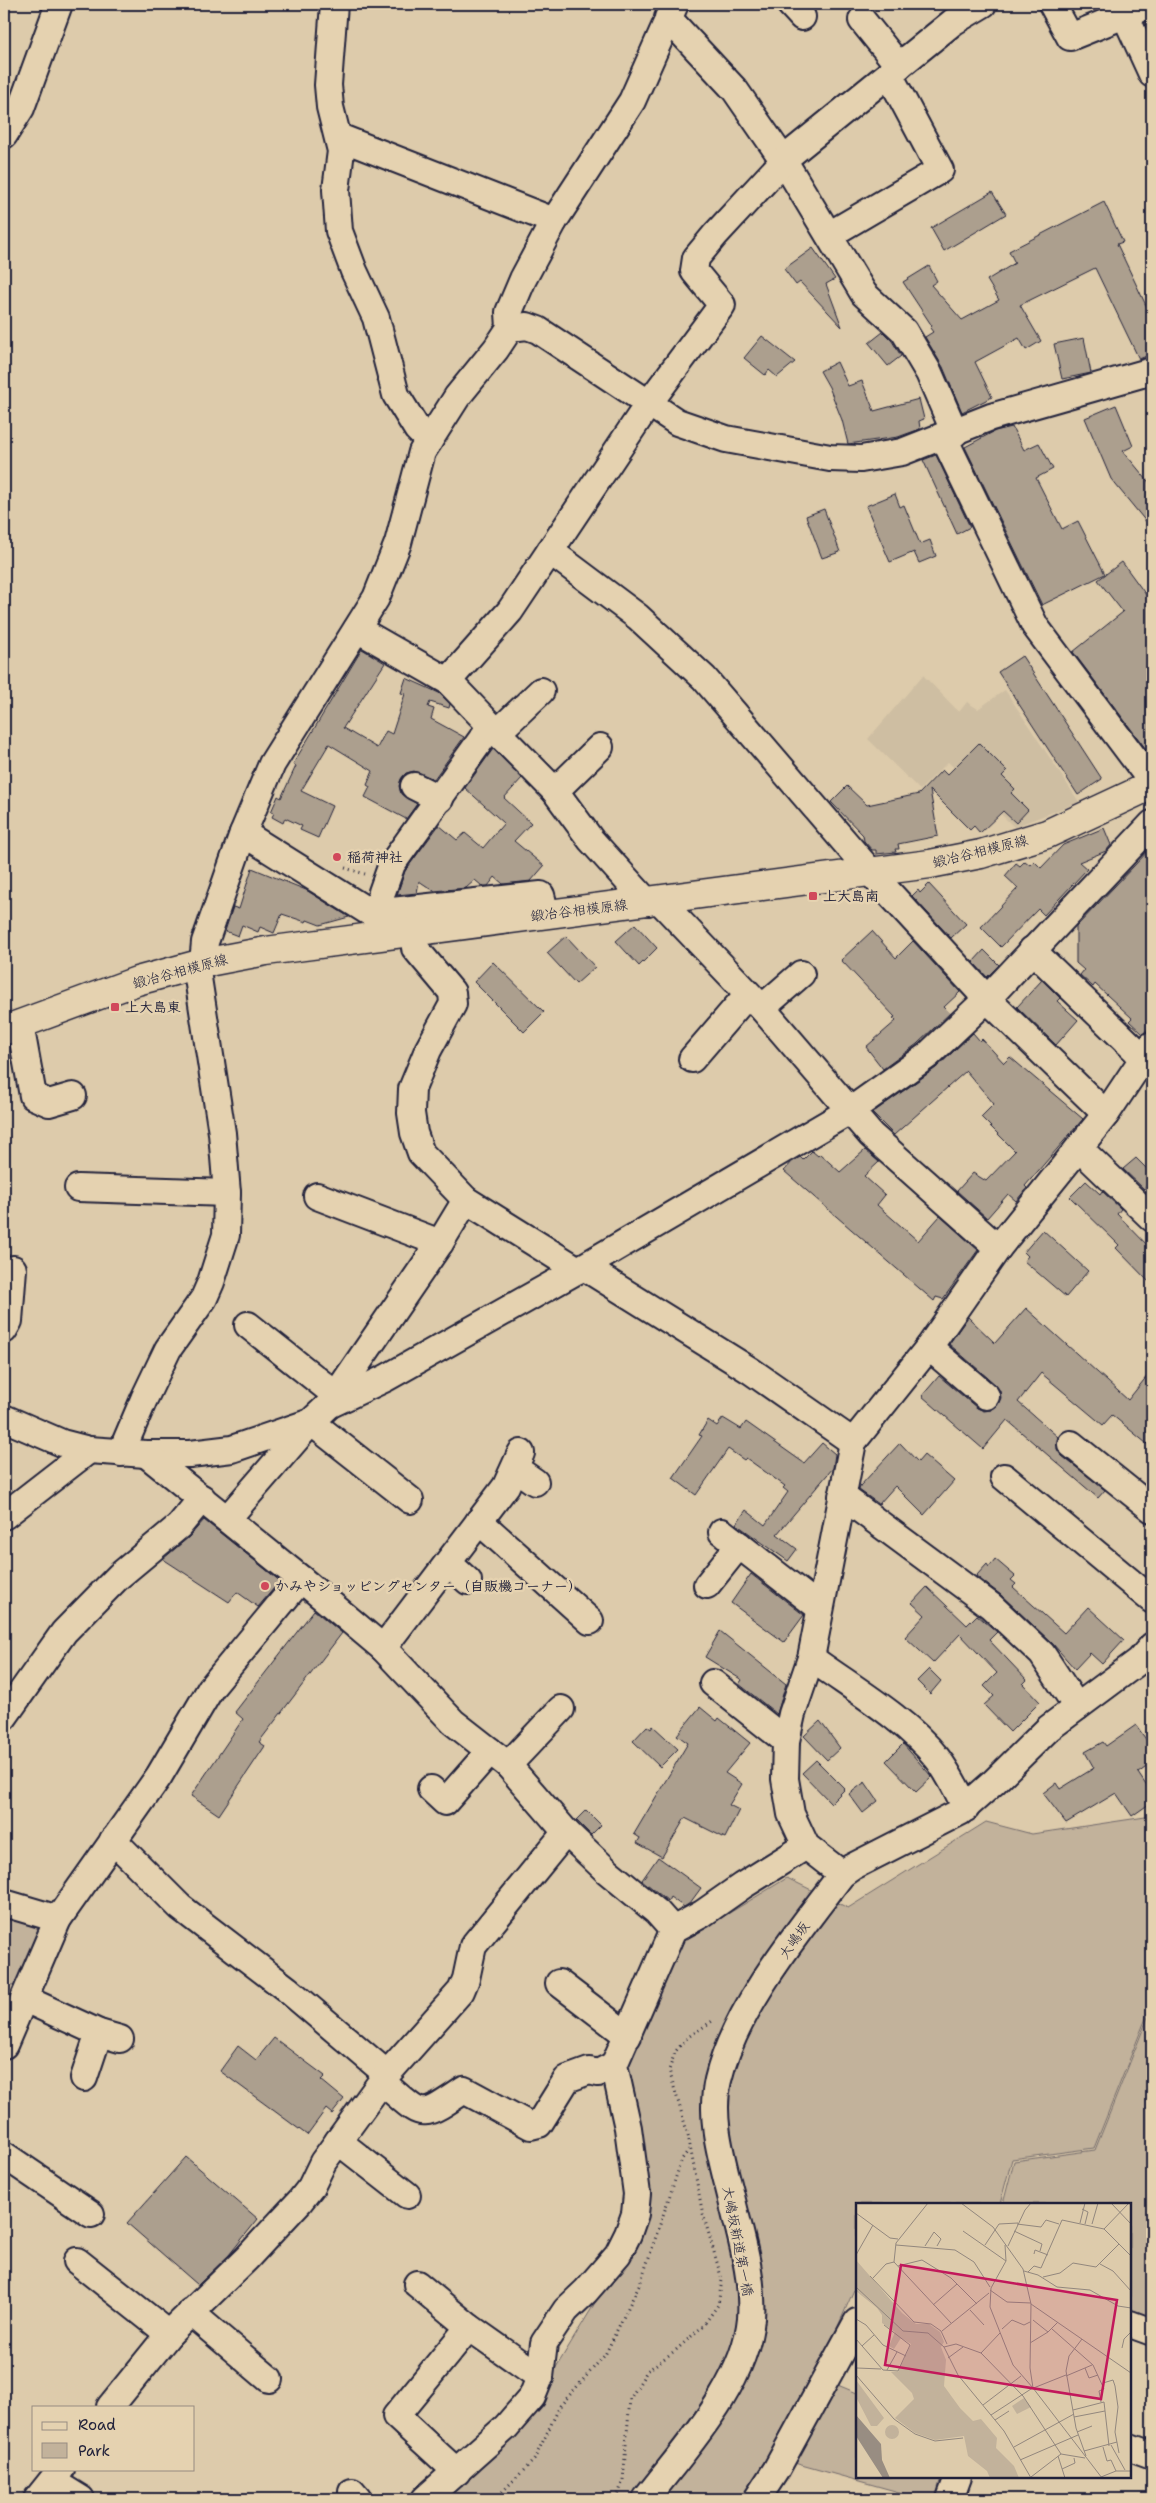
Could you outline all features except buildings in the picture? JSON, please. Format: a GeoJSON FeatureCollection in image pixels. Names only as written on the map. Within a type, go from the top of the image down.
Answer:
{"type":"FeatureCollection","features":[{"type":"Feature","properties":{"kind":"main road","name":"鍛冶谷相模原線"},"geometry":{"type":"LineString","coordinates":[[12,1027],[137,981],[199,964],[293,947],[871,873],[982,854],[1040,836],[1152,783]]}},
{"type":"Feature","properties":{"kind":"street"},"geometry":{"type":"LineString","coordinates":[[4,135],[21,108],[59,4]]}},
{"type":"Feature","properties":{"kind":"street"},"geometry":{"type":"LineString","coordinates":[[334,4],[328,85],[330,107],[339,136],[341,151],[336,190],[339,230],[354,272],[376,318],[396,394],[417,429],[429,441]]}},
{"type":"Feature","properties":{"kind":"street"},"geometry":{"type":"LineString","coordinates":[[1052,4],[1070,37],[1152,4]]}},
{"type":"Feature","properties":{"kind":"street"},"geometry":{"type":"LineString","coordinates":[[448,681],[510,611],[649,403],[722,306],[694,271],[696,258],[784,161],[974,6]]}},
{"type":"Feature","properties":{"kind":"street"},"geometry":{"type":"LineString","coordinates":[[134,1454],[168,1349],[175,1336],[204,1298],[226,1235],[227,1193],[222,1132],[199,964],[243,833],[272,764],[376,598],[386,576],[422,452],[457,397],[496,349],[510,328],[509,312],[554,221],[632,101],[672,11],[735,90],[784,161],[864,294],[904,331],[929,373],[949,435],[1035,626],[1152,783]]}},
{"type":"Feature","properties":{"kind":"street"},"geometry":{"type":"LineString","coordinates":[[1124,15],[1152,74]]}},
{"type":"Feature","properties":{"kind":"street"},"geometry":{"type":"LineString","coordinates":[[829,235],[940,170],[894,70],[862,20]]}},
{"type":"Feature","properties":{"kind":"street"},"geometry":{"type":"LineString","coordinates":[[339,136],[554,221]]}},
{"type":"Feature","properties":{"kind":"street"},"geometry":{"type":"LineString","coordinates":[[510,328],[527,326],[538,330],[677,422],[726,439],[830,458],[861,459],[902,452],[991,417],[1152,371]]}},
{"type":"Feature","properties":{"kind":"street"},"geometry":{"type":"LineString","coordinates":[[550,551],[638,617],[704,678],[871,873],[988,999],[1106,1114]]}},
{"type":"Feature","properties":{"kind":"street"},"geometry":{"type":"LineString","coordinates":[[357,629],[448,681],[555,791],[591,840],[755,1001],[871,1135],[998,1248]]}},
{"type":"Feature","properties":{"kind":"street"},"geometry":{"type":"LineString","coordinates":[[377,917],[382,892],[392,864],[494,729],[541,691]]}},
{"type":"Feature","properties":{"kind":"street"},"geometry":{"type":"LineString","coordinates":[[555,791],[600,747]]}},
{"type":"Feature","properties":{"kind":"street"},"geometry":{"type":"LineString","coordinates":[[414,786],[440,799]]}},
{"type":"Feature","properties":{"kind":"street"},"geometry":{"type":"LineString","coordinates":[[4,1418],[62,1443],[89,1450],[134,1454],[190,1454],[232,1449],[372,1386],[581,1268],[851,1110],[927,1056],[988,999],[1152,824]]}},
{"type":"Feature","properties":{"kind":"street"},"geometry":{"type":"LineString","coordinates":[[243,833],[377,917]]}},
{"type":"Feature","properties":{"kind":"street"},"geometry":{"type":"LineString","coordinates":[[377,917],[392,911],[541,895],[546,914]]}},
{"type":"Feature","properties":{"kind":"street"},"geometry":{"type":"LineString","coordinates":[[415,948],[452,992],[454,1004],[428,1050],[412,1089],[411,1113],[414,1133],[421,1153],[466,1200],[544,1249],[581,1268],[750,1370],[852,1442]]}},
{"type":"Feature","properties":{"kind":"street"},"geometry":{"type":"LineString","coordinates":[[1032,950],[1150,1056],[1106,1114],[998,1248],[929,1348],[852,1442],[810,1658],[792,1714],[786,1741],[785,1778],[791,1814],[806,1846],[847,1871],[963,1810],[1049,1728],[1139,1662],[1152,1646]]}},
{"type":"Feature","properties":{"kind":"street"},"geometry":{"type":"LineString","coordinates":[[692,1059],[755,1001],[802,974]]}},
{"type":"Feature","properties":{"kind":"street"},"geometry":{"type":"LineString","coordinates":[[12,1027],[23,1097],[49,1102],[73,1096]]}},
{"type":"Feature","properties":{"kind":"street"},"geometry":{"type":"LineString","coordinates":[[1079,1148],[1152,1218]]}},
{"type":"Feature","properties":{"kind":"street"},"geometry":{"type":"LineString","coordinates":[[78,1188],[108,1199],[227,1193]]}},
{"type":"Feature","properties":{"kind":"street"},"geometry":{"type":"LineString","coordinates":[[333,1196],[440,1244]]}},
{"type":"Feature","properties":{"kind":"street"},"geometry":{"type":"LineString","coordinates":[[228,1518],[325,1407],[440,1244],[466,1200]]}},
{"type":"Feature","properties":{"kind":"street"},"geometry":{"type":"LineString","coordinates":[[6,1323],[13,1269]]}},
{"type":"Feature","properties":{"kind":"street"},"geometry":{"type":"LineString","coordinates":[[248,1325],[410,1500]]}},
{"type":"Feature","properties":{"kind":"street"},"geometry":{"type":"LineString","coordinates":[[929,1348],[986,1396]]}},
{"type":"Feature","properties":{"kind":"street"},"geometry":{"type":"LineString","coordinates":[[1071,1444],[1152,1509]]}},
{"type":"Feature","properties":{"kind":"street"},"geometry":{"type":"LineString","coordinates":[[4,1516],[89,1450]]}},
{"type":"Feature","properties":{"kind":"street"},"geometry":{"type":"LineString","coordinates":[[134,1454],[202,1498],[228,1518],[382,1648],[453,1722],[499,1759],[566,1832],[607,1871],[657,1912],[673,1930]]}},
{"type":"Feature","properties":{"kind":"street"},"geometry":{"type":"LineString","coordinates":[[382,1648],[506,1486],[524,1468]]}},
{"type":"Feature","properties":{"kind":"street"},"geometry":{"type":"LineString","coordinates":[[1004,1477],[1022,1507],[1107,1576],[1152,1600]]}},
{"type":"Feature","properties":{"kind":"street"},"geometry":{"type":"LineString","coordinates":[[842,1496],[991,1606],[1042,1654],[1077,1707]]}},
{"type":"Feature","properties":{"kind":"street"},"geometry":{"type":"LineString","coordinates":[[4,1717],[64,1632],[119,1576],[179,1526],[202,1498]]}},
{"type":"Feature","properties":{"kind":"street"},"geometry":{"type":"LineString","coordinates":[[479,1522],[590,1621]]}},
{"type":"Feature","properties":{"kind":"street"},"geometry":{"type":"LineString","coordinates":[[707,1585],[730,1538],[820,1608]]}},
{"type":"Feature","properties":{"kind":"street"},"geometry":{"type":"LineString","coordinates":[[448,1563],[468,1581]]}},
{"type":"Feature","properties":{"kind":"street"},"geometry":{"type":"LineString","coordinates":[[4,2045],[58,1919],[159,1776],[212,1688],[301,1579]]}},
{"type":"Feature","properties":{"kind":"street"},"geometry":{"type":"LineString","coordinates":[[810,1658],[910,1730],[936,1757],[950,1776],[963,1810]]}},
{"type":"Feature","properties":{"kind":"street"},"geometry":{"type":"LineString","coordinates":[[713,1683],[786,1741]]}},
{"type":"Feature","properties":{"kind":"street"},"geometry":{"type":"LineString","coordinates":[[431,1789],[445,1802],[561,1709]]}},
{"type":"Feature","properties":{"kind":"street"},"geometry":{"type":"LineString","coordinates":[[111,2406],[169,2334],[247,2258],[300,2201],[311,2187],[323,2162],[384,2078],[460,1991],[466,1979],[472,1946],[566,1832]]}},
{"type":"Feature","properties":{"kind":"street"},"geometry":{"type":"LineString","coordinates":[[113,1840],[180,1907],[288,1989],[384,2078],[416,2111],[425,2113],[433,2111],[464,2090],[531,2126],[539,2124],[567,2079],[589,2071],[598,2073],[614,2065],[673,1930],[702,1914],[742,1886],[806,1846]]}},
{"type":"Feature","properties":{"kind":"street","name":"大嶋坂"},"geometry":{"type":"LineString","coordinates":[[731,2017],[847,1871]]}},
{"type":"Feature","properties":{"kind":"street"},"geometry":{"type":"LineString","coordinates":[[4,1903],[58,1919]]}},
{"type":"Feature","properties":{"kind":"street"},"geometry":{"type":"LineString","coordinates":[[559,1983],[628,2036]]}},
{"type":"Feature","properties":{"kind":"street"},"geometry":{"type":"LineString","coordinates":[[25,1999],[109,2036],[84,2078]]}},
{"type":"Feature","properties":{"kind":"street","name":"大嶋坂新道第一橋"},"geometry":{"type":"LineString","coordinates":[[646,2499],[720,2398],[746,2347],[751,2318],[750,2283],[720,2148],[716,2112],[718,2082],[726,2055],[731,2017]]}},
{"type":"Feature","properties":{"kind":"street"},"geometry":{"type":"LineString","coordinates":[[425,2499],[506,2426],[532,2397],[540,2377],[544,2343],[566,2310],[586,2291],[618,2254],[635,2214],[636,2194],[628,2128],[614,2065]]}},
{"type":"Feature","properties":{"kind":"street"},"geometry":{"type":"LineString","coordinates":[[338,2141],[407,2195]]}},
{"type":"Feature","properties":{"kind":"street"},"geometry":{"type":"LineString","coordinates":[[4,2155],[91,2214]]}},
{"type":"Feature","properties":{"kind":"street"},"geometry":{"type":"LineString","coordinates":[[77,2261],[169,2334]]}},
{"type":"Feature","properties":{"kind":"street"},"geometry":{"type":"LineString","coordinates":[[417,2284],[469,2327],[540,2377]]}},
{"type":"Feature","properties":{"kind":"street"},"geometry":{"type":"LineString","coordinates":[[190,2312],[269,2379]]}},
{"type":"Feature","properties":{"kind":"street"},"geometry":{"type":"LineString","coordinates":[[757,2499],[790,2444],[856,2324]]}},
{"type":"Feature","properties":{"kind":"street"},"geometry":{"type":"LineString","coordinates":[[1131,2324],[1152,2332]]}},
{"type":"Feature","properties":{"kind":"street"},"geometry":{"type":"LineString","coordinates":[[457,2472],[396,2416],[469,2327]]}},
{"type":"Feature","properties":{"kind":"street"},"geometry":{"type":"LineString","coordinates":[[1131,2447],[1152,2455]]}},
{"type":"Feature","properties":{"kind":"street"},"geometry":{"type":"LineString","coordinates":[[950,2499],[958,2478]]}},
{"type":"Feature","properties":{"kind":"street"},"geometry":{"type":"LineString","coordinates":[[50,2483],[81,2499]]}},
{"type":"Feature","properties":{"kind":"path"},"geometry":{"type":"LineString","coordinates":[[337,865],[372,876]]}},
{"type":"Feature","properties":{"kind":"path"},"geometry":{"type":"LineString","coordinates":[[617,2499],[623,2480],[630,2399],[647,2371],[676,2350],[703,2326],[718,2305],[722,2280],[702,2210],[691,2146],[669,2070],[675,2052],[688,2037],[731,2017]]}},
{"type":"Feature","properties":{"kind":"path"},"geometry":{"type":"LineString","coordinates":[[495,2499],[534,2460],[560,2406],[605,2355],[641,2281],[682,2159],[691,2146]]}},
{"type":"Feature","properties":{"kind":"shaded area"},"geometry":{"type":"Polygon","coordinates":[[[923,675],[959,712],[967,702],[978,709],[1005,690],[1079,802],[1014,827],[948,762],[920,790],[868,739],[923,675]]]}},
{"type":"Feature","properties":{"kind":"green space"},"geometry":{"type":"Polygon","coordinates":[[[1152,1816],[1152,2003],[1094,2148],[1012,2159],[1000,2203],[856,2203],[856,2285],[816,2376],[856,2393],[856,2478],[941,2478],[935,2499],[924,2499],[769,2456],[746,2499],[437,2499],[532,2407],[641,2227],[615,2085],[680,1943],[787,1878],[848,1908],[986,1822],[1032,1834],[1152,1816]]]}},
{"type":"Feature","properties":{"kind":"green space"},"geometry":{"type":"Polygon","coordinates":[[[4,1908],[46,1926],[19,1987],[4,1983],[4,1908]]]}},
{"type":"Feature","properties":{"kind":"green space"},"geometry":{"type":"Polygon","coordinates":[[[1152,2007],[1152,2322],[1131,2314],[1131,2203],[1003,2203],[1014,2161],[1095,2150],[1152,2007]]]}},
{"type":"Feature","properties":{"kind":"place","name":"稲荷神社"},"geometry":{"type":"Point","coordinates":[337,857]}},
{"type":"Feature","properties":{"kind":"place","name":"上大島南"},"geometry":{"type":"Point","coordinates":[813,896]}},
{"type":"Feature","properties":{"kind":"place","name":"上大島東"},"geometry":{"type":"Point","coordinates":[115,1007]}},
{"type":"Feature","properties":{"kind":"place","name":"かみやショッピングセンター（自販機コーナー）"},"geometry":{"type":"Point","coordinates":[265,1586]}}]}
